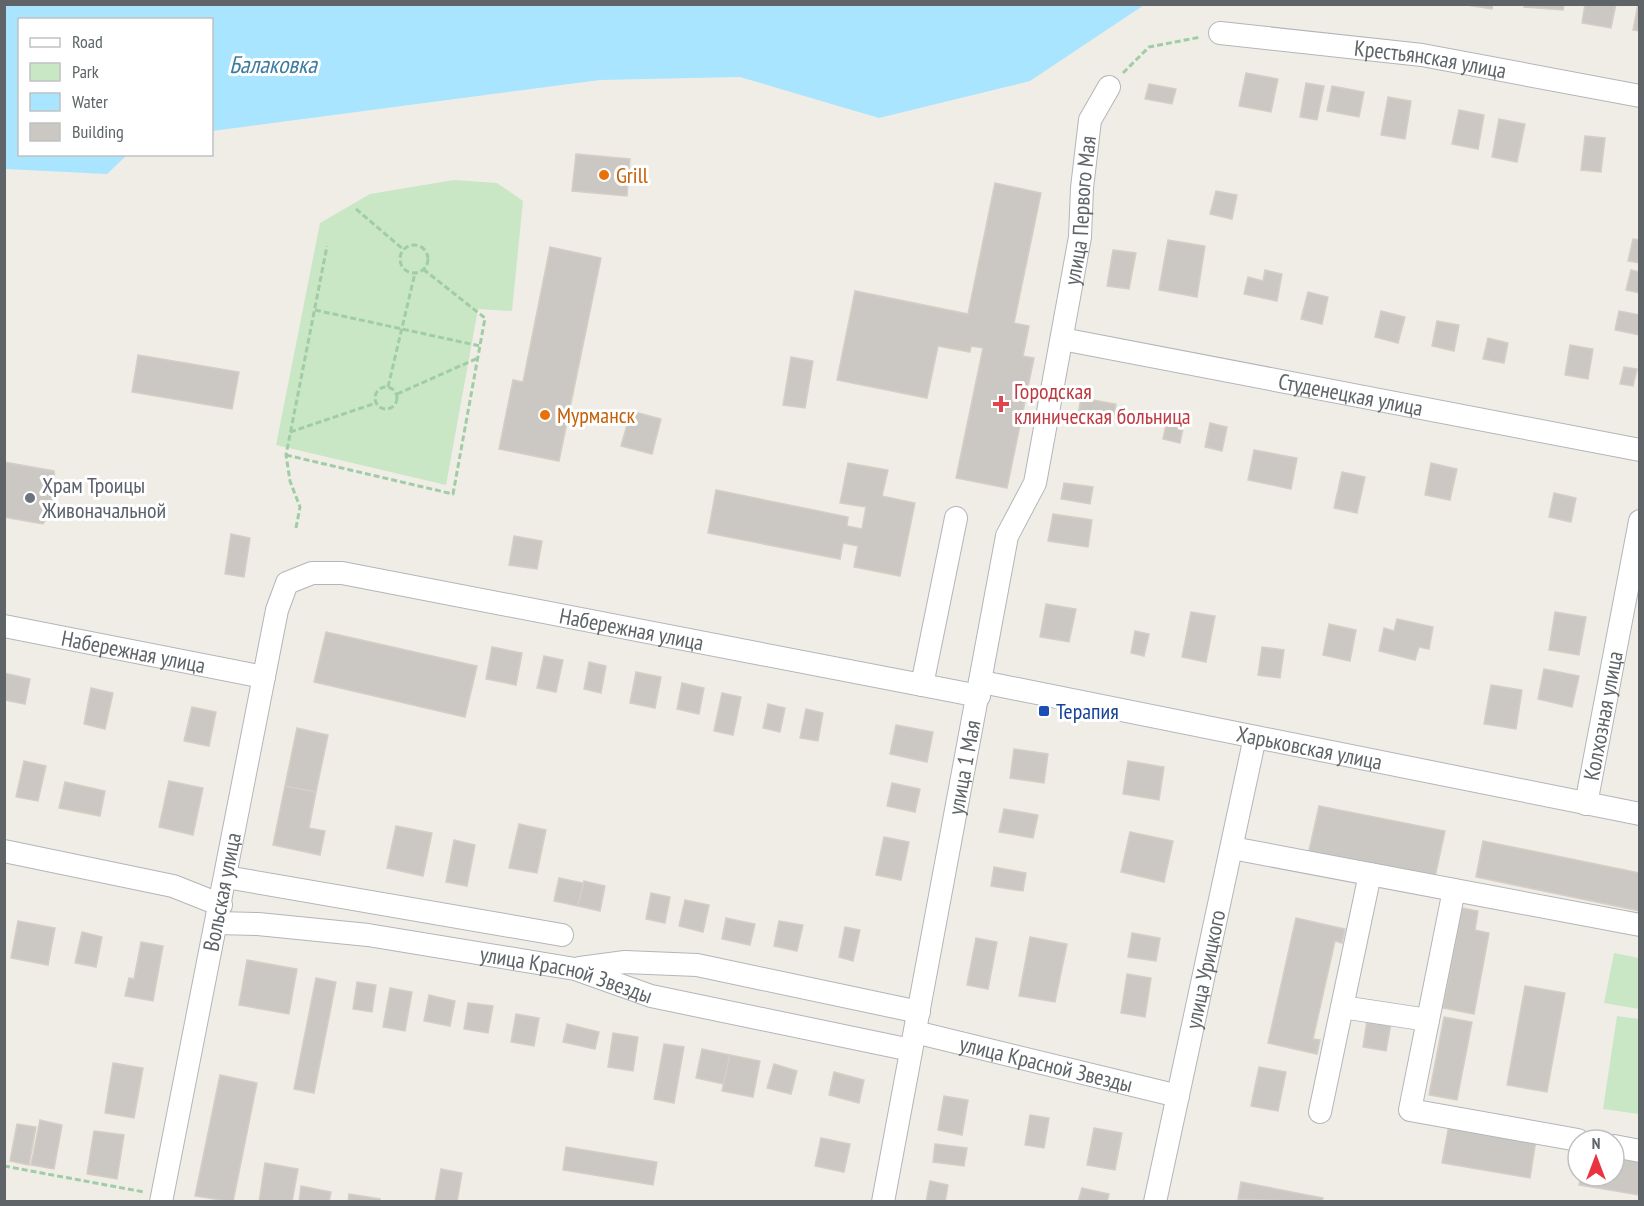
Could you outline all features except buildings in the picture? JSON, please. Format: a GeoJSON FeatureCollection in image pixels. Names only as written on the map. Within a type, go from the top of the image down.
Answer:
{"type":"FeatureCollection","features":[{"type":"Feature","properties":{"kind":"street","name":"Крестьянская улица"},"geometry":{"type":"LineString","coordinates":[[1220,33],[1422,55],[1640,96]]}},
{"type":"Feature","properties":{"kind":"street","name":"улица Первого Мая"},"geometry":{"type":"LineString","coordinates":[[1062,339],[1080,237],[1082,188],[1090,120],[1109,87]]}},
{"type":"Feature","properties":{"kind":"street","name":"Студенецкая улица"},"geometry":{"type":"LineString","coordinates":[[1062,339],[1639,448]]}},
{"type":"Feature","properties":{"kind":"street","name":"улица 1 Мая"},"geometry":{"type":"LineString","coordinates":[[883,1202],[1007,536],[1035,483],[1062,339]]}},
{"type":"Feature","properties":{"kind":"street"},"geometry":{"type":"LineString","coordinates":[[922,685],[956,519]]}},
{"type":"Feature","properties":{"kind":"street","name":"Колхозная улица"},"geometry":{"type":"LineString","coordinates":[[1586,804],[1640,521]]}},
{"type":"Feature","properties":{"kind":"street","name":"Набережная улица"},"geometry":{"type":"LineString","coordinates":[[287,583],[312,573],[342,573],[922,685],[980,689]]}},
{"type":"Feature","properties":{"kind":"street","name":"Вольская улица"},"geometry":{"type":"LineString","coordinates":[[161,1198],[219,914],[277,610],[287,583]]}},
{"type":"Feature","properties":{"kind":"street","name":"Набережная улица"},"geometry":{"type":"LineString","coordinates":[[4,626],[264,677]]}},
{"type":"Feature","properties":{"kind":"street","name":"Харьковская улица"},"geometry":{"type":"LineString","coordinates":[[980,689],[1256,737],[1640,814]]}},
{"type":"Feature","properties":{"kind":"street","name":"улица Урицкого"},"geometry":{"type":"LineString","coordinates":[[1155,1202],[1256,737]]}},
{"type":"Feature","properties":{"kind":"street"},"geometry":{"type":"LineString","coordinates":[[1232,848],[1640,925]]}},
{"type":"Feature","properties":{"kind":"street","name":"улица Красной Звезды"},"geometry":{"type":"LineString","coordinates":[[4,851],[173,886],[219,914],[258,924],[368,935],[575,969],[651,996],[915,1031],[1178,1096]]}},
{"type":"Feature","properties":{"kind":"street"},"geometry":{"type":"LineString","coordinates":[[1320,1112],[1370,874]]}},
{"type":"Feature","properties":{"kind":"street"},"geometry":{"type":"LineString","coordinates":[[226,877],[562,935]]}},
{"type":"Feature","properties":{"kind":"street"},"geometry":{"type":"LineString","coordinates":[[1454,890],[1410,1110],[1566,1138]]}},
{"type":"Feature","properties":{"kind":"street"},"geometry":{"type":"LineString","coordinates":[[575,969],[625,962],[697,965],[915,1031]]}},
{"type":"Feature","properties":{"kind":"street"},"geometry":{"type":"LineString","coordinates":[[1342,1007],[1428,1020]]}},
{"type":"Feature","properties":{"kind":"path"},"geometry":{"type":"LineString","coordinates":[[1109,87],[1149,47],[1220,33]]}},
{"type":"Feature","properties":{"kind":"path"},"geometry":{"type":"LineString","coordinates":[[356,209],[404,250]]}},
{"type":"Feature","properties":{"kind":"path"},"geometry":{"type":"LineString","coordinates":[[404,250],[413,245],[425,249],[428,261],[423,269],[415,273]]}},
{"type":"Feature","properties":{"kind":"path"},"geometry":{"type":"LineString","coordinates":[[296,528],[300,507],[290,481],[286,455],[327,246]]}},
{"type":"Feature","properties":{"kind":"path"},"geometry":{"type":"LineString","coordinates":[[404,250],[402,265],[415,273]]}},
{"type":"Feature","properties":{"kind":"path"},"geometry":{"type":"LineString","coordinates":[[286,455],[453,494],[485,318],[423,269]]}},
{"type":"Feature","properties":{"kind":"path"},"geometry":{"type":"LineString","coordinates":[[388,387],[415,273]]}},
{"type":"Feature","properties":{"kind":"path"},"geometry":{"type":"LineString","coordinates":[[315,310],[480,346]]}},
{"type":"Feature","properties":{"kind":"path"},"geometry":{"type":"LineString","coordinates":[[397,394],[478,358]]}},
{"type":"Feature","properties":{"kind":"path"},"geometry":{"type":"LineString","coordinates":[[384,387],[388,387],[397,394],[398,399],[392,408],[383,409],[376,403],[376,393],[384,387]]}},
{"type":"Feature","properties":{"kind":"path"},"geometry":{"type":"LineString","coordinates":[[291,432],[376,403]]}},
{"type":"Feature","properties":{"kind":"path"},"geometry":{"type":"LineString","coordinates":[[4,1167],[161,1198]]}},
{"type":"Feature","properties":{"kind":"green space"},"geometry":{"type":"Polygon","coordinates":[[[454,180],[497,183],[523,201],[512,311],[478,309],[446,485],[276,445],[320,223],[370,194],[454,180]]]}},
{"type":"Feature","properties":{"kind":"green space"},"geometry":{"type":"Polygon","coordinates":[[[1614,953],[1639,958],[1639,1009],[1604,1003],[1614,953]]]}},
{"type":"Feature","properties":{"kind":"green space"},"geometry":{"type":"Polygon","coordinates":[[[1617,1016],[1639,1019],[1639,1114],[1603,1109],[1617,1016]]]}},
{"type":"Feature","properties":{"kind":"water","name":"Балаковка"},"geometry":{"type":"Polygon","coordinates":[[[5,4],[1144,5],[1030,81],[879,118],[740,77],[600,80],[213,131],[213,18],[18,18],[18,156],[126,156],[107,174],[5,169],[5,4]]]}},
{"type":"Feature","properties":{"kind":"place","name":"Grill"},"geometry":{"type":"Point","coordinates":[604,175]}},
{"type":"Feature","properties":{"kind":"place","name":"Городская клиническая больница"},"geometry":{"type":"Point","coordinates":[1001,404]}},
{"type":"Feature","properties":{"kind":"place","name":"Мурманск"},"geometry":{"type":"Point","coordinates":[545,415]}},
{"type":"Feature","properties":{"kind":"place","name":"Храм Троицы Живоначальной"},"geometry":{"type":"Point","coordinates":[30,498]}},
{"type":"Feature","properties":{"kind":"place","name":"Терапия"},"geometry":{"type":"Point","coordinates":[1044,711]}}]}
